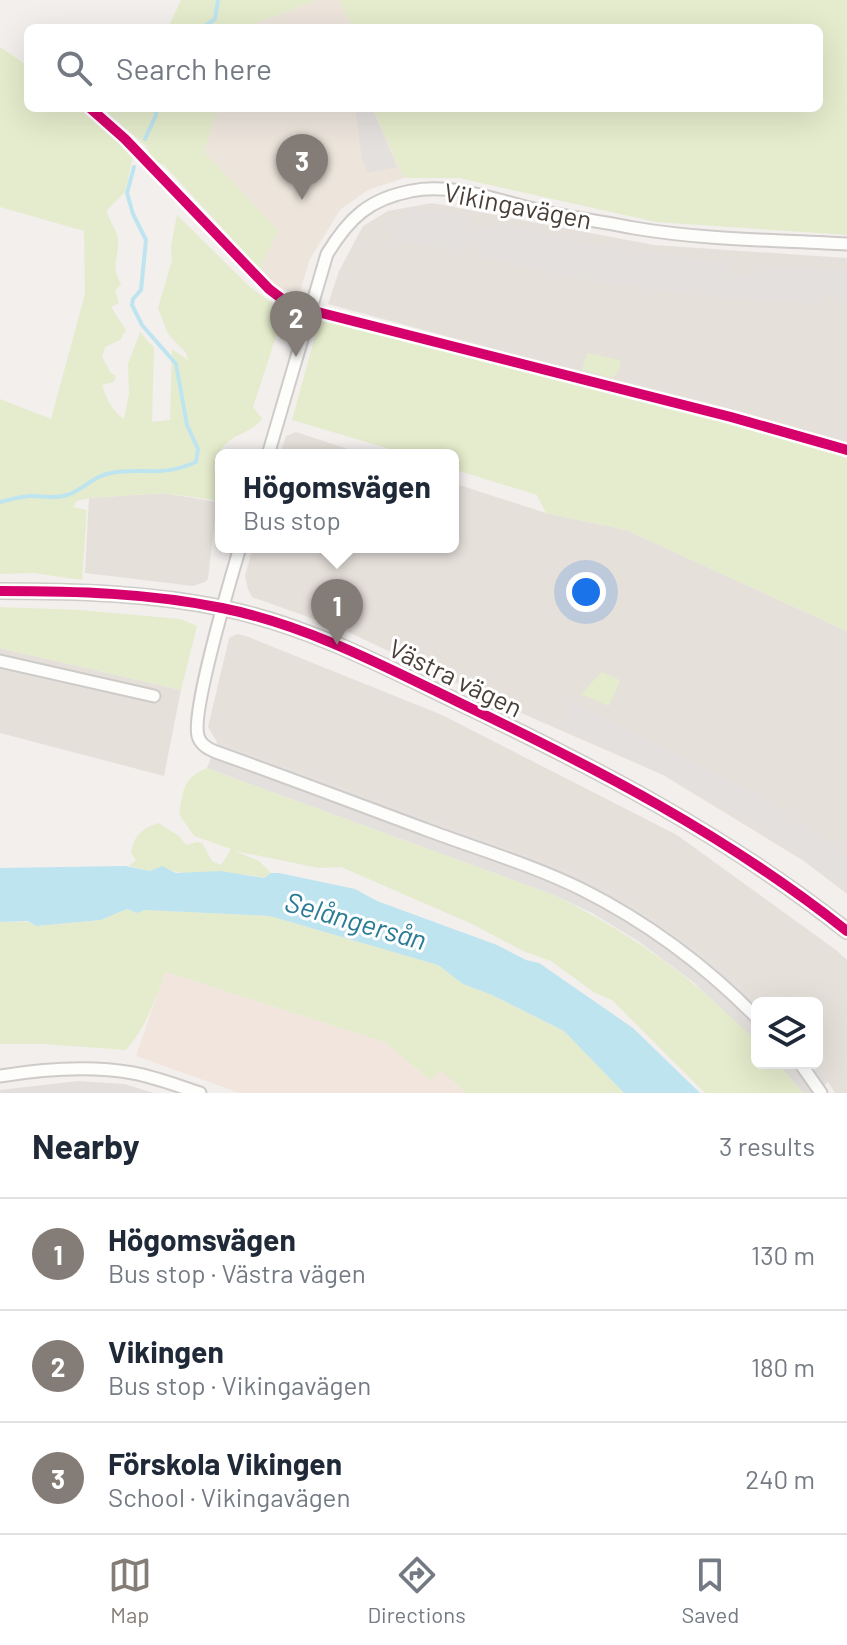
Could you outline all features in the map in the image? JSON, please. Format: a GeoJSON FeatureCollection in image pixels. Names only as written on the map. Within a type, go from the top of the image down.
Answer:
{"type":"FeatureCollection","features":[{"type":"Feature","properties":{"kind":"street","name":"Vikingavägen"},"geometry":{"type":"LineString","coordinates":[[270,449],[327,254],[342,229],[361,211],[385,198],[414,190],[458,191],[661,232],[847,244]]}},
{"type":"Feature","properties":{"kind":"street"},"geometry":{"type":"LineString","coordinates":[[238,553],[197,723],[198,739],[203,745],[578,888],[633,917],[684,951],[751,1012]]}},
{"type":"Feature","properties":{"kind":"street","name":"Västra vägen"},"geometry":{"type":"LineString","coordinates":[[0,591],[157,596],[223,608],[296,629],[337,645],[531,737],[640,793],[750,860],[847,931]]}},
{"type":"Feature","properties":{"kind":"street"},"geometry":{"type":"LineString","coordinates":[[0,661],[154,696]]}},
{"type":"Feature","properties":{"kind":"street"},"geometry":{"type":"LineString","coordinates":[[0,1076],[100,1069],[133,1073],[200,1093]]}},
{"type":"Feature","properties":{"kind":"street"},"geometry":{"type":"LineString","coordinates":[[804,1069],[821,1093]]}},
{"type":"Feature","properties":{"kind":"shaded area"},"geometry":{"type":"Polygon","coordinates":[[[317,0],[339,0],[351,24],[254,24],[317,0]]]}},
{"type":"Feature","properties":{"kind":"shaded area"},"geometry":{"type":"Polygon","coordinates":[[[217,112],[375,112],[404,178],[368,190],[340,210],[310,259],[299,295],[275,286],[260,269],[278,230],[204,152],[217,112]]]}},
{"type":"Feature","properties":{"kind":"shaded area"},"geometry":{"type":"Polygon","coordinates":[[[356,112],[374,112],[397,167],[368,173],[362,160],[356,112]]]}},
{"type":"Feature","properties":{"kind":"shaded area"},"geometry":{"type":"Polygon","coordinates":[[[432,203],[654,245],[847,258],[847,445],[328,304],[339,271],[363,226],[388,211],[432,203]]]}},
{"type":"Feature","properties":{"kind":"shaded area"},"geometry":{"type":"Polygon","coordinates":[[[408,208],[470,216],[469,225],[492,230],[496,221],[571,241],[730,263],[730,274],[754,274],[756,265],[847,270],[847,297],[822,296],[821,304],[747,300],[563,276],[480,256],[482,249],[464,245],[462,250],[396,241],[399,215],[407,217],[408,208]]]}},
{"type":"Feature","properties":{"kind":"shaded area"},"geometry":{"type":"Polygon","coordinates":[[[296,432],[348,449],[282,449],[286,436],[296,432]]]}},
{"type":"Feature","properties":{"kind":"shaded area"},"geometry":{"type":"Polygon","coordinates":[[[459,485],[546,513],[626,530],[847,631],[847,894],[804,861],[663,775],[494,701],[342,629],[252,597],[245,576],[251,553],[459,553],[459,485]]]}},
{"type":"Feature","properties":{"kind":"shaded area"},"geometry":{"type":"Polygon","coordinates":[[[163,493],[215,502],[208,579],[193,586],[85,573],[89,498],[163,493]]]}},
{"type":"Feature","properties":{"kind":"shaded area"},"geometry":{"type":"Polygon","coordinates":[[[237,634],[246,636],[442,715],[677,835],[836,950],[847,960],[847,1093],[835,1093],[820,1069],[823,1069],[823,997],[751,998],[721,968],[617,896],[569,872],[217,742],[208,727],[229,638],[237,634]]]}},
{"type":"Feature","properties":{"kind":"shaded area"},"geometry":{"type":"Polygon","coordinates":[[[0,648],[181,690],[164,776],[0,733],[0,648]]]}},
{"type":"Feature","properties":{"kind":"shaded area"},"geometry":{"type":"Polygon","coordinates":[[[571,701],[754,792],[824,837],[847,854],[847,892],[736,815],[664,775],[559,726],[571,701]]]}},
{"type":"Feature","properties":{"kind":"shaded area"},"geometry":{"type":"Polygon","coordinates":[[[217,742],[569,872],[617,896],[721,968],[751,998],[751,1035],[693,982],[638,941],[592,913],[549,893],[207,768],[217,742]]]}},
{"type":"Feature","properties":{"kind":"shaded area"},"geometry":{"type":"Polygon","coordinates":[[[165,972],[384,1042],[430,1080],[442,1070],[466,1093],[240,1093],[136,1056],[165,972]]]}},
{"type":"Feature","properties":{"kind":"shaded area"},"geometry":{"type":"Polygon","coordinates":[[[783,1069],[820,1069],[828,1082],[816,1093],[803,1093],[783,1069]]]}},
{"type":"Feature","properties":{"kind":"shaded area"},"geometry":{"type":"Polygon","coordinates":[[[78,1081],[124,1084],[154,1093],[0,1093],[0,1090],[78,1081]]]}},
{"type":"Feature","properties":{"kind":"green space"},"geometry":{"type":"Polygon","coordinates":[[[181,0],[317,0],[254,24],[170,24],[181,0]]]}},
{"type":"Feature","properties":{"kind":"green space"},"geometry":{"type":"Polygon","coordinates":[[[339,0],[847,0],[847,235],[656,222],[459,178],[404,178],[375,112],[823,112],[823,24],[351,24],[339,0]]]}},
{"type":"Feature","properties":{"kind":"green space"},"geometry":{"type":"Polygon","coordinates":[[[0,47],[24,63],[24,112],[87,112],[133,157],[125,192],[107,210],[118,237],[115,267],[121,284],[115,291],[119,303],[111,307],[126,330],[120,340],[105,347],[102,357],[116,376],[114,382],[102,385],[110,404],[120,416],[124,419],[129,394],[128,364],[140,332],[154,348],[152,422],[170,420],[172,349],[188,360],[186,353],[168,334],[158,308],[172,260],[171,246],[177,215],[250,287],[284,312],[253,407],[262,419],[221,449],[215,449],[215,500],[163,493],[77,501],[73,507],[87,510],[82,580],[34,573],[0,574],[0,399],[51,419],[85,294],[84,231],[0,207],[0,47]]]}},
{"type":"Feature","properties":{"kind":"green space"},"geometry":{"type":"Polygon","coordinates":[[[107,112],[217,112],[204,152],[278,230],[260,269],[164,165],[154,162],[146,146],[107,112]]]}},
{"type":"Feature","properties":{"kind":"green space"},"geometry":{"type":"Polygon","coordinates":[[[325,320],[639,399],[847,455],[847,631],[626,530],[546,513],[537,495],[459,471],[459,449],[390,449],[292,420],[319,322],[325,320]]]}},
{"type":"Feature","properties":{"kind":"green space"},"geometry":{"type":"Polygon","coordinates":[[[587,353],[620,360],[620,369],[613,378],[582,370],[587,353]]]}},
{"type":"Feature","properties":{"kind":"green space"},"geometry":{"type":"Polygon","coordinates":[[[0,607],[180,619],[197,626],[181,690],[0,648],[0,607]]]}},
{"type":"Feature","properties":{"kind":"green space"},"geometry":{"type":"Polygon","coordinates":[[[602,672],[620,680],[609,706],[581,694],[602,672]]]}},
{"type":"Feature","properties":{"kind":"green space"},"geometry":{"type":"Polygon","coordinates":[[[207,768],[549,893],[578,907],[659,958],[734,1018],[751,1035],[751,1069],[783,1069],[803,1093],[705,1093],[612,1000],[595,993],[551,961],[341,867],[319,868],[235,851],[259,861],[271,873],[265,878],[186,873],[162,867],[150,871],[129,866],[136,860],[131,853],[136,838],[158,823],[179,836],[186,845],[202,843],[212,861],[221,865],[231,849],[194,836],[179,814],[183,791],[188,781],[207,768]]]}},
{"type":"Feature","properties":{"kind":"green space"},"geometry":{"type":"Polygon","coordinates":[[[127,909],[137,913],[145,910],[270,916],[438,965],[463,984],[564,1031],[624,1093],[466,1093],[442,1071],[430,1080],[384,1042],[166,972],[145,1022],[126,1050],[0,1044],[0,922],[29,922],[36,926],[101,920],[127,909]]]}},
{"type":"Feature","properties":{"kind":"water","name":"Selångersån"},"geometry":{"type":"Polygon","coordinates":[[[125,866],[150,871],[162,866],[176,873],[221,871],[264,878],[271,873],[279,873],[355,889],[377,901],[497,945],[539,963],[633,1028],[700,1093],[624,1093],[564,1031],[463,984],[438,965],[270,916],[145,910],[137,913],[127,909],[101,920],[36,926],[28,921],[0,922],[0,868],[125,866]]]}},
{"type":"Feature","properties":{"kind":"waterway"},"geometry":{"type":"LineString","coordinates":[[208,24],[215,19],[218,0]]}},
{"type":"Feature","properties":{"kind":"waterway"},"geometry":{"type":"LineString","coordinates":[[145,139],[156,112]]}},
{"type":"Feature","properties":{"kind":"waterway"},"geometry":{"type":"LineString","coordinates":[[0,502],[27,496],[62,496],[105,475],[123,471],[172,470],[196,462],[198,449],[187,425],[176,364],[142,325],[132,305],[141,290],[146,240],[127,193],[134,167]]}},
{"type":"Feature","properties":{"kind":"cycle path"},"geometry":{"type":"LineString","coordinates":[[95,112],[125,139],[269,289],[290,305],[731,417],[847,450]]}},
{"type":"Feature","properties":{"kind":"cycle path"},"geometry":{"type":"LineString","coordinates":[[0,591],[84,592],[167,599],[253,615],[314,635],[509,727],[659,805],[755,864],[847,931]]}},
{"type":"Feature","properties":{"kind":"place","name":"Förskola Vikingen"},"geometry":{"type":"Point","coordinates":[302,200]}},
{"type":"Feature","properties":{"kind":"place","name":"Vikingen"},"geometry":{"type":"Point","coordinates":[296,357]}},
{"type":"Feature","properties":{"kind":"place","name":"Högomsvägen"},"geometry":{"type":"Point","coordinates":[337,645]}}]}
